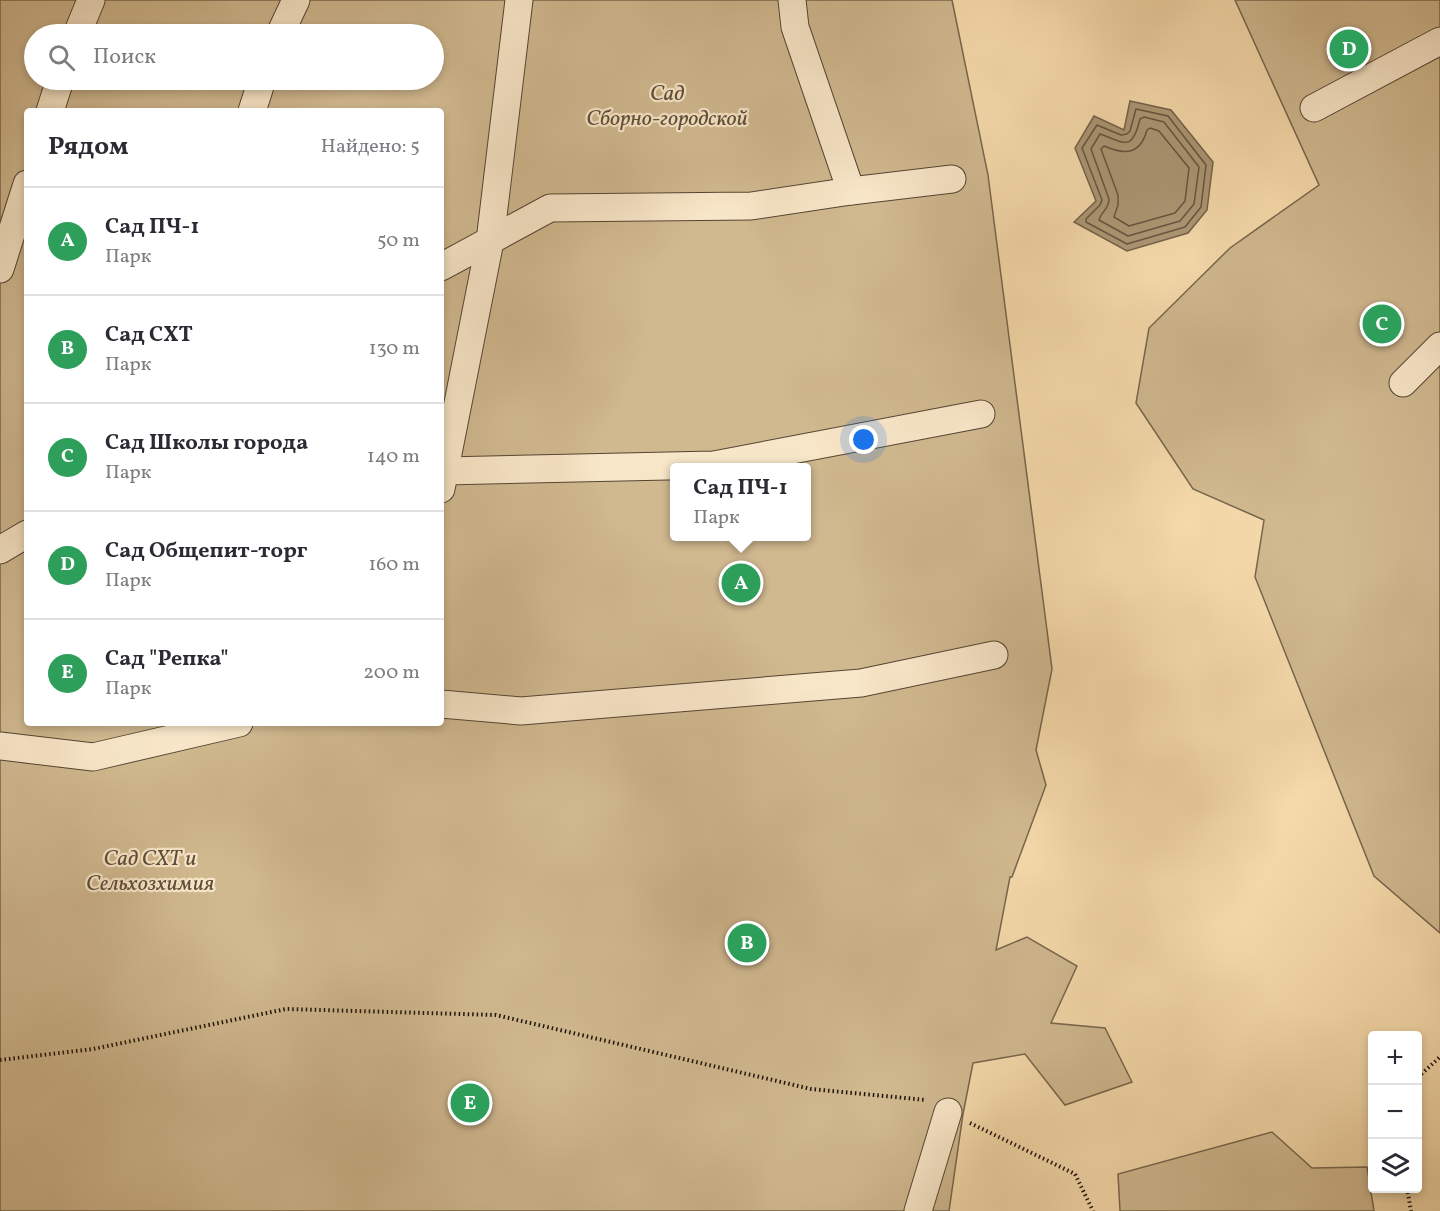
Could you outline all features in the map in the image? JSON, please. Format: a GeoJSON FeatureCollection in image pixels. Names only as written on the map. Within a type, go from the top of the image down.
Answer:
{"type":"FeatureCollection","features":[{"type":"Feature","properties":{"kind":"lane"},"geometry":{"type":"LineString","coordinates":[[81,24],[91,0]]}},
{"type":"Feature","properties":{"kind":"lane"},"geometry":{"type":"LineString","coordinates":[[285,24],[296,0]]}},
{"type":"Feature","properties":{"kind":"lane"},"geometry":{"type":"LineString","coordinates":[[444,476],[490,241],[519,0]]}},
{"type":"Feature","properties":{"kind":"lane"},"geometry":{"type":"LineString","coordinates":[[792,0],[795,27],[851,190]]}},
{"type":"Feature","properties":{"kind":"lane"},"geometry":{"type":"LineString","coordinates":[[1314,108],[1440,40]]}},
{"type":"Feature","properties":{"kind":"lane"},"geometry":{"type":"LineString","coordinates":[[51,108],[57,90]]}},
{"type":"Feature","properties":{"kind":"lane"},"geometry":{"type":"LineString","coordinates":[[253,108],[259,90]]}},
{"type":"Feature","properties":{"kind":"lane"},"geometry":{"type":"LineString","coordinates":[[444,265],[550,208],[751,206],[851,190],[952,179]]}},
{"type":"Feature","properties":{"kind":"lane"},"geometry":{"type":"LineString","coordinates":[[0,269],[24,193]]}},
{"type":"Feature","properties":{"kind":"lane"},"geometry":{"type":"LineString","coordinates":[[1403,382],[1440,346]]}},
{"type":"Feature","properties":{"kind":"lane"},"geometry":{"type":"LineString","coordinates":[[724,463],[981,414]]}},
{"type":"Feature","properties":{"kind":"lane"},"geometry":{"type":"LineString","coordinates":[[444,481],[670,468]]}},
{"type":"Feature","properties":{"kind":"lane"},"geometry":{"type":"LineString","coordinates":[[0,550],[24,536]]}},
{"type":"Feature","properties":{"kind":"lane"},"geometry":{"type":"LineString","coordinates":[[444,704],[521,711],[861,683],[994,655]]}},
{"type":"Feature","properties":{"kind":"lane"},"geometry":{"type":"LineString","coordinates":[[0,746],[93,757],[226,726]]}},
{"type":"Feature","properties":{"kind":"lane"},"geometry":{"type":"LineString","coordinates":[[918,1211],[948,1112]]}},
{"type":"Feature","properties":{"kind":"path"},"geometry":{"type":"LineString","coordinates":[[0,1060],[93,1049],[286,1009],[496,1015],[811,1089],[927,1100],[1075,1174],[1093,1211]]}},
{"type":"Feature","properties":{"kind":"path"},"geometry":{"type":"LineString","coordinates":[[1422,1073],[1440,1057]]}},
{"type":"Feature","properties":{"kind":"path"},"geometry":{"type":"LineString","coordinates":[[1408,1193],[1411,1211]]}},
{"type":"Feature","properties":{"kind":"green space"},"geometry":{"type":"Polygon","coordinates":[[[0,0],[952,0],[988,175],[1052,669],[1036,750],[1046,785],[1012,877],[1010,877],[996,950],[1027,937],[1077,966],[1051,1023],[1105,1028],[1132,1082],[1065,1105],[1025,1054],[973,1063],[949,1211],[0,1211],[0,0]]]}},
{"type":"Feature","properties":{"kind":"green space"},"geometry":{"type":"Polygon","coordinates":[[[1235,0],[1440,0],[1440,933],[1374,876],[1255,577],[1264,520],[1193,489],[1136,403],[1149,328],[1230,248],[1319,185],[1235,0]]]}},
{"type":"Feature","properties":{"kind":"green space"},"geometry":{"type":"Polygon","coordinates":[[[1272,1132],[1312,1168],[1367,1167],[1368,1193],[1371,1193],[1374,1211],[1120,1211],[1118,1174],[1272,1132]]]}},
{"type":"Feature","properties":{"kind":"water"},"geometry":{"type":"Polygon","coordinates":[[[1130,101],[1171,110],[1213,162],[1207,210],[1188,233],[1127,251],[1074,222],[1096,201],[1075,148],[1094,116],[1124,130],[1130,101]]]}},
{"type":"Feature","properties":{"kind":"place","name":"Сад Общепит-торг"},"geometry":{"type":"Point","coordinates":[1349,49]}},
{"type":"Feature","properties":{"kind":"place","name":"Сад Школы города"},"geometry":{"type":"Point","coordinates":[1382,324]}},
{"type":"Feature","properties":{"kind":"place","name":"Сад ПЧ-1"},"geometry":{"type":"Point","coordinates":[741,583]}},
{"type":"Feature","properties":{"kind":"place","name":"Сад СХТ"},"geometry":{"type":"Point","coordinates":[747,943]}},
{"type":"Feature","properties":{"kind":"place","name":"Сад \"Репка\""},"geometry":{"type":"Point","coordinates":[470,1103]}},
{"type":"Feature","properties":{"kind":"park label","name":"Cад Сборно-городской"},"geometry":{"type":"Point","coordinates":[667,104]}},
{"type":"Feature","properties":{"kind":"park label","name":"Сад СХТ и Сельхозхимия"},"geometry":{"type":"Point","coordinates":[150,870]}}]}
